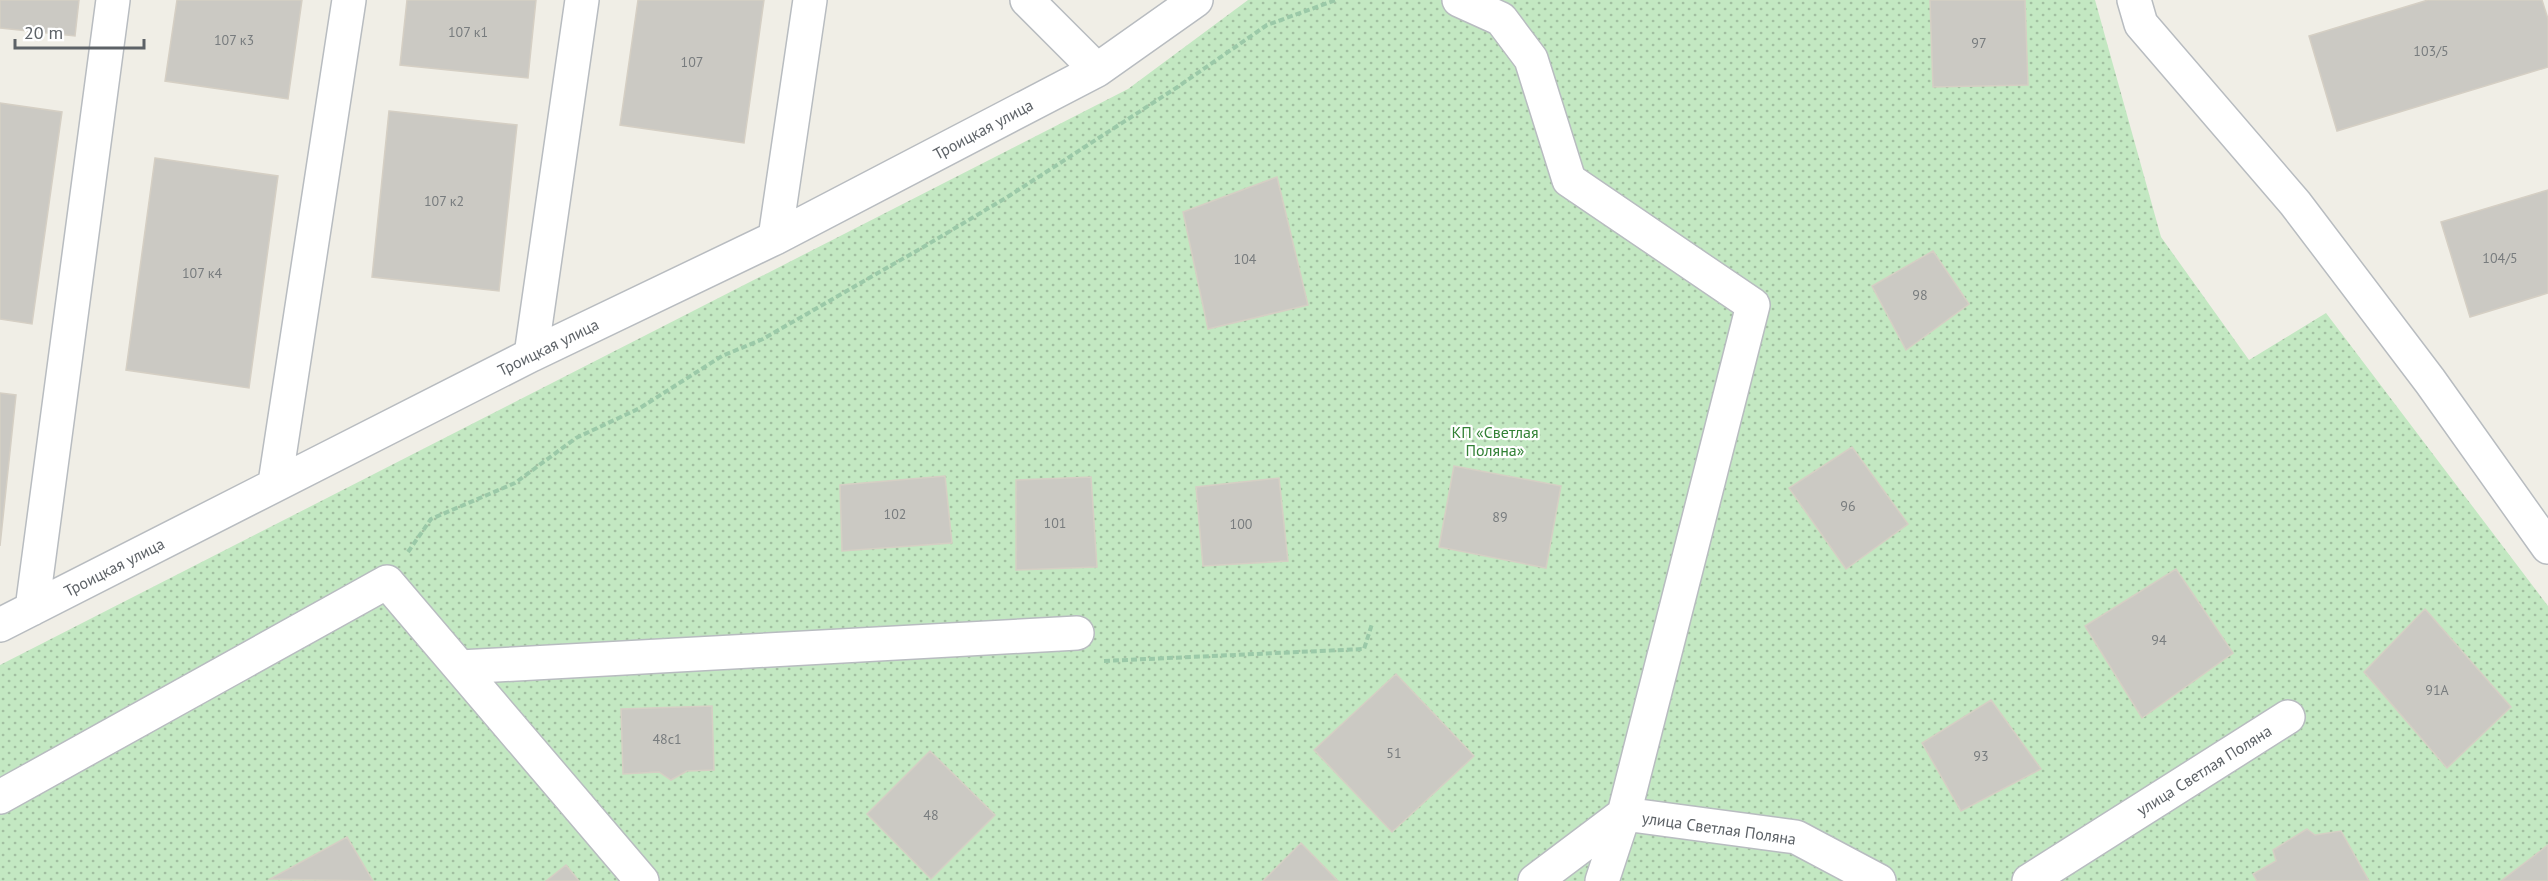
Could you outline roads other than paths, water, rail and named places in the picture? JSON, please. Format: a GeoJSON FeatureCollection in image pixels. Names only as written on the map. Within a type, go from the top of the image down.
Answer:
{"type":"FeatureCollection","features":[{"type":"Feature","properties":{"kind":"street"},"geometry":{"type":"LineString","coordinates":[[32,609],[113,0]]}},
{"type":"Feature","properties":{"kind":"street"},"geometry":{"type":"LineString","coordinates":[[275,483],[349,0]]}},
{"type":"Feature","properties":{"kind":"street"},"geometry":{"type":"LineString","coordinates":[[531,355],[582,0]]}},
{"type":"Feature","properties":{"kind":"street"},"geometry":{"type":"LineString","coordinates":[[775,238],[810,0]]}},
{"type":"Feature","properties":{"kind":"street"},"geometry":{"type":"LineString","coordinates":[[1027,0],[1097,70]]}},
{"type":"Feature","properties":{"kind":"street","name":"Троицкая улица"},"geometry":{"type":"LineString","coordinates":[[0,625],[275,483],[531,355],[775,238],[1097,70],[1196,0]]}},
{"type":"Feature","properties":{"kind":"street"},"geometry":{"type":"LineString","coordinates":[[1459,0],[1501,18],[1531,59],[1569,180],[1753,304],[1624,814],[1602,881]]}},
{"type":"Feature","properties":{"kind":"street"},"geometry":{"type":"LineString","coordinates":[[2134,0],[2141,24],[2295,203],[2430,381],[2548,547]]}},
{"type":"Feature","properties":{"kind":"street"},"geometry":{"type":"LineString","coordinates":[[0,797],[387,582],[642,881]]}},
{"type":"Feature","properties":{"kind":"street"},"geometry":{"type":"LineString","coordinates":[[460,667],[1077,633]]}},
{"type":"Feature","properties":{"kind":"street","name":"улица Светлая Поляна"},"geometry":{"type":"LineString","coordinates":[[2029,881],[2288,717]]}},
{"type":"Feature","properties":{"kind":"street","name":"улица Светлая Поляна"},"geometry":{"type":"LineString","coordinates":[[1535,881],[1624,814],[1796,837],[1879,881]]}},
{"type":"Feature","properties":{"kind":"park label","name":"КП «Светлая Поляна»"},"geometry":{"type":"Point","coordinates":[1495,441]}}]}
